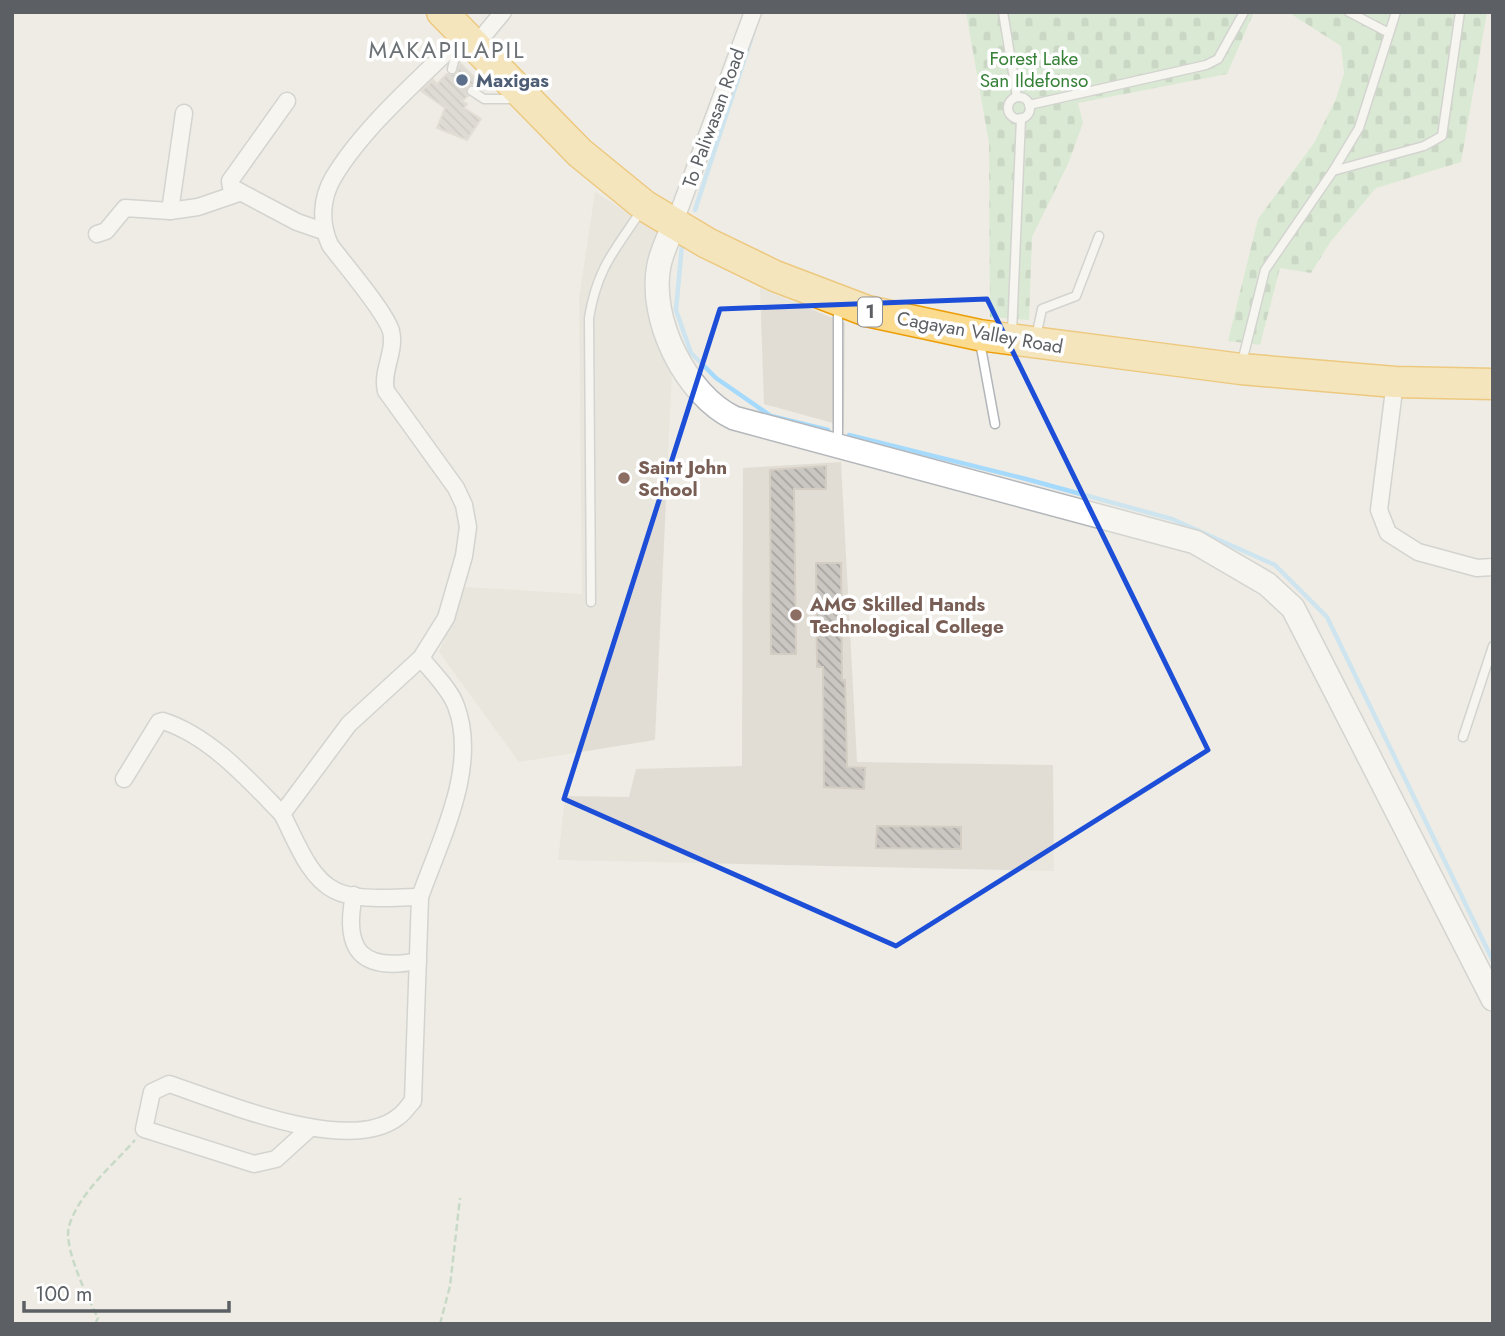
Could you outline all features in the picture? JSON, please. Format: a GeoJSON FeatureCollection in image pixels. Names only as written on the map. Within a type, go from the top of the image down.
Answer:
{"type":"FeatureCollection","features":[{"type":"Feature","properties":{"kind":"highway","name":"Cagayan Valley Road"},"geometry":{"type":"LineString","coordinates":[[442,12],[580,153],[645,206],[775,276],[838,301],[924,325],[979,335],[1241,369],[1395,382],[1493,384]]}},
{"type":"Feature","properties":{"kind":"street"},"geometry":{"type":"LineString","coordinates":[[282,814],[349,724],[421,658],[446,618],[464,556],[468,527],[464,505],[456,488],[386,391],[383,379],[391,354],[391,332],[323,231],[322,213],[333,179],[396,103],[503,12]]}},
{"type":"Feature","properties":{"kind":"street","name":"To Paliwasan Road"},"geometry":{"type":"LineString","coordinates":[[674,224],[752,12]]}},
{"type":"Feature","properties":{"kind":"street"},"geometry":{"type":"LineString","coordinates":[[287,101],[230,181],[239,193],[323,231]]}},
{"type":"Feature","properties":{"kind":"street"},"geometry":{"type":"LineString","coordinates":[[170,211],[184,113]]}},
{"type":"Feature","properties":{"kind":"street"},"geometry":{"type":"LineString","coordinates":[[97,234],[106,231],[124,208],[170,211],[198,206],[239,193]]}},
{"type":"Feature","properties":{"kind":"street"},"geometry":{"type":"LineString","coordinates":[[674,224],[659,264],[657,284],[668,337],[705,400],[734,418],[1195,542],[1267,583],[1293,608],[1313,643],[1493,999]]}},
{"type":"Feature","properties":{"kind":"street"},"geometry":{"type":"LineString","coordinates":[[1395,382],[1378,510],[1388,533],[1418,552],[1477,568],[1493,567]]}},
{"type":"Feature","properties":{"kind":"street"},"geometry":{"type":"LineString","coordinates":[[309,1129],[276,1159],[254,1164],[144,1129],[152,1092],[169,1084],[309,1129],[356,1131],[380,1126],[398,1117],[413,1101],[420,897],[456,795],[466,739],[456,703],[421,658]]}},
{"type":"Feature","properties":{"kind":"street"},"geometry":{"type":"LineString","coordinates":[[124,779],[159,722],[163,721],[203,743],[282,814],[318,876],[334,890],[354,895],[420,897]]}},
{"type":"Feature","properties":{"kind":"street"},"geometry":{"type":"LineString","coordinates":[[354,895],[349,931],[353,943],[363,955],[384,964],[418,961]]}},
{"type":"Feature","properties":{"kind":"lane"},"geometry":{"type":"LineString","coordinates":[[1003,12],[1017,97]]}},
{"type":"Feature","properties":{"kind":"lane"},"geometry":{"type":"LineString","coordinates":[[1029,105],[1206,65],[1218,59],[1244,12]]}},
{"type":"Feature","properties":{"kind":"lane"},"geometry":{"type":"LineString","coordinates":[[1349,12],[1390,33]]}},
{"type":"Feature","properties":{"kind":"lane"},"geometry":{"type":"LineString","coordinates":[[1241,369],[1265,270],[1359,128],[1396,12]]}},
{"type":"Feature","properties":{"kind":"lane"},"geometry":{"type":"LineString","coordinates":[[1333,171],[1424,146],[1442,136],[1460,12]]}},
{"type":"Feature","properties":{"kind":"lane"},"geometry":{"type":"LineString","coordinates":[[452,69],[455,57],[468,41]]}},
{"type":"Feature","properties":{"kind":"lane"},"geometry":{"type":"LineString","coordinates":[[472,91],[484,99],[524,98]]}},
{"type":"Feature","properties":{"kind":"lane"},"geometry":{"type":"LineString","coordinates":[[1021,118],[1009,115],[1007,106],[1012,98],[1028,100],[1030,110],[1021,118],[1023,341]]}},
{"type":"Feature","properties":{"kind":"lane"},"geometry":{"type":"LineString","coordinates":[[591,602],[589,318],[594,289],[603,266],[645,206]]}},
{"type":"Feature","properties":{"kind":"lane"},"geometry":{"type":"LineString","coordinates":[[1023,341],[1042,309],[1076,296],[1099,236]]}},
{"type":"Feature","properties":{"kind":"lane"},"geometry":{"type":"LineString","coordinates":[[838,301],[838,446]]}},
{"type":"Feature","properties":{"kind":"lane"},"geometry":{"type":"LineString","coordinates":[[979,335],[995,425]]}},
{"type":"Feature","properties":{"kind":"lane"},"geometry":{"type":"LineString","coordinates":[[1463,737],[1493,646]]}},
{"type":"Feature","properties":{"kind":"path"},"geometry":{"type":"LineString","coordinates":[[95,1324],[98,1318],[75,1270],[68,1228],[85,1198],[144,1129]]}},
{"type":"Feature","properties":{"kind":"path"},"geometry":{"type":"LineString","coordinates":[[440,1324],[450,1286],[460,1198]]}},
{"type":"Feature","properties":{"kind":"highlighted area"},"geometry":{"type":"Polygon","coordinates":[[[987,299],[1208,750],[896,946],[564,799],[720,309],[987,299]]]}},
{"type":"Feature","properties":{"kind":"shaded area","name":"Saint John School"},"geometry":{"type":"Polygon","coordinates":[[[595,192],[658,232],[655,272],[672,369],[655,740],[519,762],[439,652],[465,587],[582,594],[579,298],[595,192]]]}},
{"type":"Feature","properties":{"kind":"shaded area"},"geometry":{"type":"Polygon","coordinates":[[[760,288],[845,323],[844,426],[764,404],[760,288]]]}},
{"type":"Feature","properties":{"kind":"shaded area","name":"AMG Skilled Hands Technological College"},"geometry":{"type":"Polygon","coordinates":[[[841,462],[857,762],[1053,765],[1054,871],[558,860],[565,796],[629,797],[636,769],[742,766],[743,468],[841,462]]]}},
{"type":"Feature","properties":{"kind":"green space","name":"Forest Lake San Ildefonso"},"geometry":{"type":"Polygon","coordinates":[[[966,12],[1254,12],[1227,74],[1078,103],[1083,123],[1068,164],[1032,237],[1029,320],[990,317],[989,143],[966,12]]]}},
{"type":"Feature","properties":{"kind":"green space"},"geometry":{"type":"Polygon","coordinates":[[[1288,12],[1487,12],[1461,162],[1376,188],[1331,241],[1311,273],[1280,268],[1260,345],[1228,341],[1258,219],[1314,143],[1336,99],[1344,73],[1341,46],[1288,12]]]}},
{"type":"Feature","properties":{"kind":"building"},"geometry":{"type":"Polygon","coordinates":[[[460,63],[480,83],[467,87],[468,96],[462,101],[467,104],[464,108],[481,119],[467,140],[437,128],[445,108],[421,91],[433,80],[437,84],[447,74],[456,74],[460,63]]]}},
{"type":"Feature","properties":{"kind":"building"},"geometry":{"type":"Polygon","coordinates":[[[826,466],[826,489],[794,489],[796,654],[771,654],[770,470],[826,466]]]}},
{"type":"Feature","properties":{"kind":"building"},"geometry":{"type":"Polygon","coordinates":[[[816,563],[841,563],[842,680],[845,680],[847,767],[865,768],[864,789],[824,787],[823,667],[817,667],[816,563]]]}},
{"type":"Feature","properties":{"kind":"building"},"geometry":{"type":"Polygon","coordinates":[[[877,826],[961,827],[961,849],[876,848],[877,826]]]}},
{"type":"Feature","properties":{"kind":"waterway"},"geometry":{"type":"LineString","coordinates":[[695,210],[753,33]]}},
{"type":"Feature","properties":{"kind":"waterway"},"geometry":{"type":"LineString","coordinates":[[682,245],[676,310],[691,353],[716,378],[771,416],[828,430]]}},
{"type":"Feature","properties":{"kind":"waterway"},"geometry":{"type":"LineString","coordinates":[[849,435],[1172,519],[1275,565],[1327,617],[1493,961]]}},
{"type":"Feature","properties":{"kind":"place","name":"Maxigas"},"geometry":{"type":"Point","coordinates":[462,80]}},
{"type":"Feature","properties":{"kind":"place","name":"Saint John School"},"geometry":{"type":"Point","coordinates":[624,478]}},
{"type":"Feature","properties":{"kind":"place","name":"AMG Skilled Hands Technological College"},"geometry":{"type":"Point","coordinates":[796,615]}},
{"type":"Feature","properties":{"kind":"district","name":"MAKAPILAPIL"},"geometry":{"type":"Point","coordinates":[447,50]}}]}
